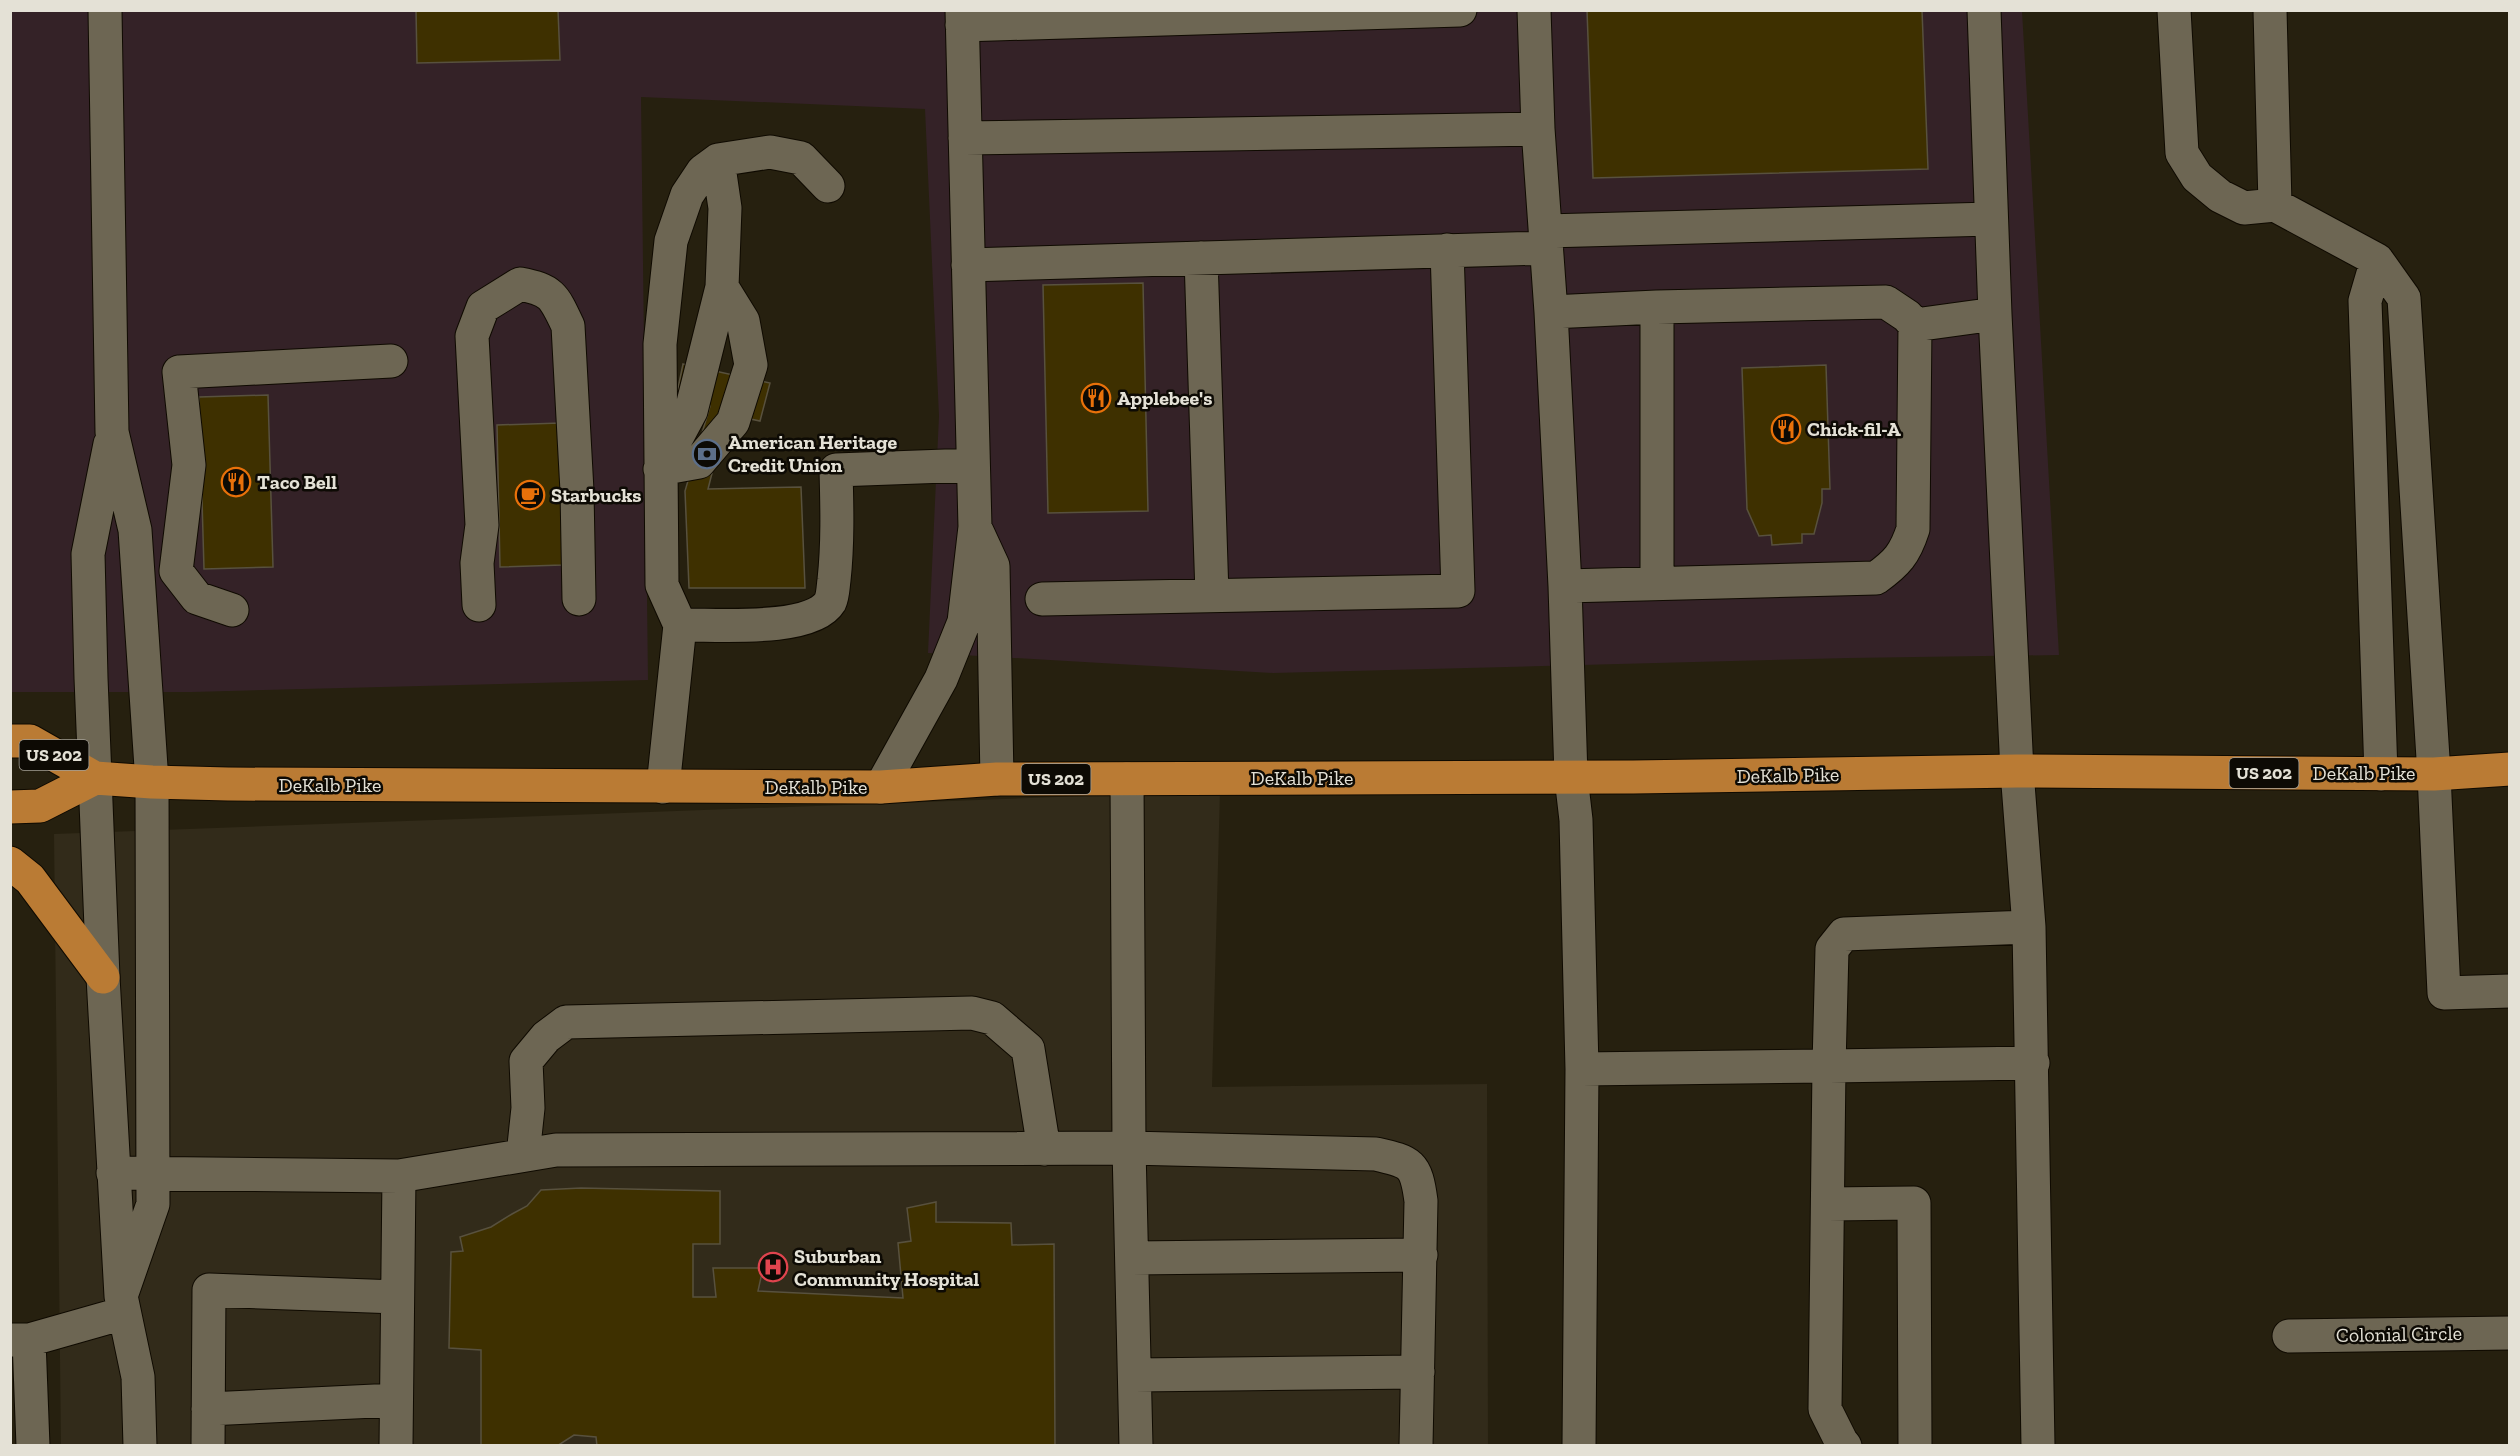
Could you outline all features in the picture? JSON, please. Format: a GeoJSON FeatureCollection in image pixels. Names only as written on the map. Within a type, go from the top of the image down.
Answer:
{"type":"FeatureCollection","features":[{"type":"Feature","properties":{"kind":"highway","name":"DeKalb Pike"},"geometry":{"type":"LineString","coordinates":[[10,741],[30,741],[95,777],[152,782],[881,787],[997,779],[1571,777],[2018,771],[2434,774],[2510,769]]}},
{"type":"Feature","properties":{"kind":"highway","name":"US 202"},"geometry":{"type":"LineString","coordinates":[[10,807],[40,807],[95,777]]}},
{"type":"Feature","properties":{"kind":"highway"},"geometry":{"type":"LineString","coordinates":[[10,863],[30,879],[103,977]]}},
{"type":"Feature","properties":{"kind":"street"},"geometry":{"type":"LineString","coordinates":[[105,10],[112,432],[88,554],[103,977],[113,1173],[122,1305],[138,1377],[140,1446]]}},
{"type":"Feature","properties":{"kind":"street"},"geometry":{"type":"LineString","coordinates":[[881,787],[941,679],[964,622],[975,527],[962,18],[1460,10]]}},
{"type":"Feature","properties":{"kind":"street"},"geometry":{"type":"LineString","coordinates":[[1533,10],[1565,585],[1571,777],[1576,820],[1582,1069],[1579,1446]]}},
{"type":"Feature","properties":{"kind":"street"},"geometry":{"type":"LineString","coordinates":[[1984,10],[1990,219],[2018,771],[2029,927],[2038,1446]]}},
{"type":"Feature","properties":{"kind":"street"},"geometry":{"type":"LineString","coordinates":[[2174,10],[2182,153],[2197,177],[2220,196],[2244,208],[2275,205],[2378,261],[2404,298],[2434,774],[2444,993],[2510,991]]}},
{"type":"Feature","properties":{"kind":"street"},"geometry":{"type":"LineString","coordinates":[[2270,10],[2275,205]]}},
{"type":"Feature","properties":{"kind":"street"},"geometry":{"type":"LineString","coordinates":[[965,138],[1538,129]]}},
{"type":"Feature","properties":{"kind":"street"},"geometry":{"type":"LineString","coordinates":[[663,787],[680,625],[662,585],[660,344],[671,241],[687,195],[711,166],[770,152],[801,158],[828,186]]}},
{"type":"Feature","properties":{"kind":"street"},"geometry":{"type":"LineString","coordinates":[[660,469],[691,411],[722,287],[725,208],[711,166]]}},
{"type":"Feature","properties":{"kind":"street"},"geometry":{"type":"LineString","coordinates":[[968,265],[1448,250],[1546,239],[1990,219]]}},
{"type":"Feature","properties":{"kind":"street"},"geometry":{"type":"LineString","coordinates":[[1042,599],[1458,591],[1448,250]]}},
{"type":"Feature","properties":{"kind":"street"},"geometry":{"type":"LineString","coordinates":[[1201,258],[1212,595]]}},
{"type":"Feature","properties":{"kind":"street"},"geometry":{"type":"LineString","coordinates":[[2378,261],[2365,301],[2381,774]]}},
{"type":"Feature","properties":{"kind":"street"},"geometry":{"type":"LineString","coordinates":[[479,605],[477,563],[482,525],[472,336],[483,307],[520,285],[543,288],[557,303],[568,326],[577,490],[579,599]]}},
{"type":"Feature","properties":{"kind":"street"},"geometry":{"type":"LineString","coordinates":[[660,469],[699,462],[733,422],[751,365],[742,321],[722,287]]}},
{"type":"Feature","properties":{"kind":"street"},"geometry":{"type":"LineString","coordinates":[[1551,312],[1657,307],[1886,302],[1907,316],[1915,325],[1913,529],[1906,549],[1893,566],[1876,578],[1565,585]]}},
{"type":"Feature","properties":{"kind":"street"},"geometry":{"type":"LineString","coordinates":[[1657,307],[1657,583]]}},
{"type":"Feature","properties":{"kind":"street"},"geometry":{"type":"LineString","coordinates":[[1915,325],[1995,314]]}},
{"type":"Feature","properties":{"kind":"street"},"geometry":{"type":"LineString","coordinates":[[232,610],[197,598],[176,571],[189,465],[179,372],[391,361]]}},
{"type":"Feature","properties":{"kind":"street"},"geometry":{"type":"LineString","coordinates":[[112,432],[135,530],[152,782],[153,1204],[122,1305]]}},
{"type":"Feature","properties":{"kind":"street"},"geometry":{"type":"LineString","coordinates":[[680,625],[728,626],[800,620],[813,617],[825,608],[831,600],[838,544],[836,470],[974,465]]}},
{"type":"Feature","properties":{"kind":"street"},"geometry":{"type":"LineString","coordinates":[[975,527],[993,566],[997,779]]}},
{"type":"Feature","properties":{"kind":"street"},"geometry":{"type":"LineString","coordinates":[[1127,779],[1129,1148],[1136,1446]]}},
{"type":"Feature","properties":{"kind":"street"},"geometry":{"type":"LineString","coordinates":[[1845,1446],[1825,1409],[1832,949],[1844,934],[2029,927]]}},
{"type":"Feature","properties":{"kind":"street"},"geometry":{"type":"LineString","coordinates":[[523,1155],[528,1108],[526,1061],[546,1037],[566,1022],[972,1013],[992,1018],[1028,1049],[1044,1149]]}},
{"type":"Feature","properties":{"kind":"street"},"geometry":{"type":"LineString","coordinates":[[1582,1069],[2033,1063]]}},
{"type":"Feature","properties":{"kind":"street"},"geometry":{"type":"LineString","coordinates":[[113,1173],[399,1176],[556,1150],[1129,1148],[1376,1154],[1405,1161],[1418,1178],[1421,1201],[1421,1255],[1416,1446]]}},
{"type":"Feature","properties":{"kind":"street"},"geometry":{"type":"LineString","coordinates":[[396,1446],[399,1176]]}},
{"type":"Feature","properties":{"kind":"street"},"geometry":{"type":"LineString","coordinates":[[1828,1204],[1914,1203],[1915,1446]]}},
{"type":"Feature","properties":{"kind":"street"},"geometry":{"type":"LineString","coordinates":[[1132,1258],[1421,1255]]}},
{"type":"Feature","properties":{"kind":"street"},"geometry":{"type":"LineString","coordinates":[[208,1446],[209,1290],[397,1297]]}},
{"type":"Feature","properties":{"kind":"street"},"geometry":{"type":"LineString","coordinates":[[33,1446],[20,1340],[122,1305]]}},
{"type":"Feature","properties":{"kind":"street","name":"Colonial Circle"},"geometry":{"type":"LineString","coordinates":[[2289,1336],[2510,1333]]}},
{"type":"Feature","properties":{"kind":"street"},"geometry":{"type":"LineString","coordinates":[[1135,1375],[1418,1372]]}},
{"type":"Feature","properties":{"kind":"street"},"geometry":{"type":"LineString","coordinates":[[208,1409],[396,1400]]}},
{"type":"Feature","properties":{"kind":"shaded area"},"geometry":{"type":"Polygon","coordinates":[[[11,11],[2022,11],[2059,655],[1849,658],[1273,673],[928,653],[939,416],[925,109],[641,97],[648,680],[192,692],[11,692],[11,11]]]}},
{"type":"Feature","properties":{"kind":"shaded area","name":"Suburban Community Hospital"},"geometry":{"type":"Polygon","coordinates":[[[1220,791],[1212,1087],[1487,1084],[1488,1445],[61,1445],[54,834],[1220,791]]]}},
{"type":"Feature","properties":{"kind":"building"},"geometry":{"type":"Polygon","coordinates":[[[416,10],[558,10],[560,60],[417,63],[416,10]]]}},
{"type":"Feature","properties":{"kind":"building"},"geometry":{"type":"Polygon","coordinates":[[[1587,10],[1922,10],[1928,169],[1593,178],[1587,10]]]}},
{"type":"Feature","properties":{"kind":"building","name":"Applebee's"},"geometry":{"type":"Polygon","coordinates":[[[1143,283],[1148,511],[1048,513],[1043,285],[1143,283]]]}},
{"type":"Feature","properties":{"kind":"building","name":"American Heritage Credit Union"},"geometry":{"type":"Polygon","coordinates":[[[683,364],[770,383],[760,421],[727,414],[708,489],[801,487],[805,588],[689,588],[685,491],[710,406],[676,398],[683,364]]]}},
{"type":"Feature","properties":{"kind":"building","name":"Chick-fil-A"},"geometry":{"type":"Polygon","coordinates":[[[1826,365],[1830,489],[1822,489],[1822,503],[1814,534],[1802,534],[1802,543],[1772,545],[1771,535],[1759,536],[1747,509],[1742,368],[1826,365]]]}},
{"type":"Feature","properties":{"kind":"building","name":"Taco Bell"},"geometry":{"type":"Polygon","coordinates":[[[268,395],[273,567],[204,569],[199,397],[268,395]]]}},
{"type":"Feature","properties":{"kind":"building","name":"Starbucks"},"geometry":{"type":"Polygon","coordinates":[[[560,423],[562,565],[500,567],[497,425],[560,423]]]}},
{"type":"Feature","properties":{"kind":"building"},"geometry":{"type":"Polygon","coordinates":[[[581,1188],[720,1191],[720,1244],[693,1244],[693,1297],[716,1297],[713,1268],[763,1268],[758,1291],[903,1298],[898,1243],[911,1241],[907,1208],[936,1202],[936,1222],[1011,1223],[1012,1245],[1054,1244],[1055,1446],[597,1446],[596,1437],[574,1435],[557,1446],[481,1446],[481,1350],[449,1348],[451,1252],[463,1251],[460,1237],[491,1227],[527,1206],[541,1190],[581,1188]]]}},
{"type":"Feature","properties":{"kind":"place","name":"Applebee's"},"geometry":{"type":"Point","coordinates":[1096,398]}},
{"type":"Feature","properties":{"kind":"place","name":"Chick-fil-A"},"geometry":{"type":"Point","coordinates":[1786,429]}},
{"type":"Feature","properties":{"kind":"place","name":"American Heritage Credit Union"},"geometry":{"type":"Point","coordinates":[707,454]}},
{"type":"Feature","properties":{"kind":"place","name":"Taco Bell"},"geometry":{"type":"Point","coordinates":[236,482]}},
{"type":"Feature","properties":{"kind":"place","name":"Starbucks"},"geometry":{"type":"Point","coordinates":[530,495]}},
{"type":"Feature","properties":{"kind":"place","name":"Suburban Community Hospital"},"geometry":{"type":"Point","coordinates":[773,1267]}}]}
